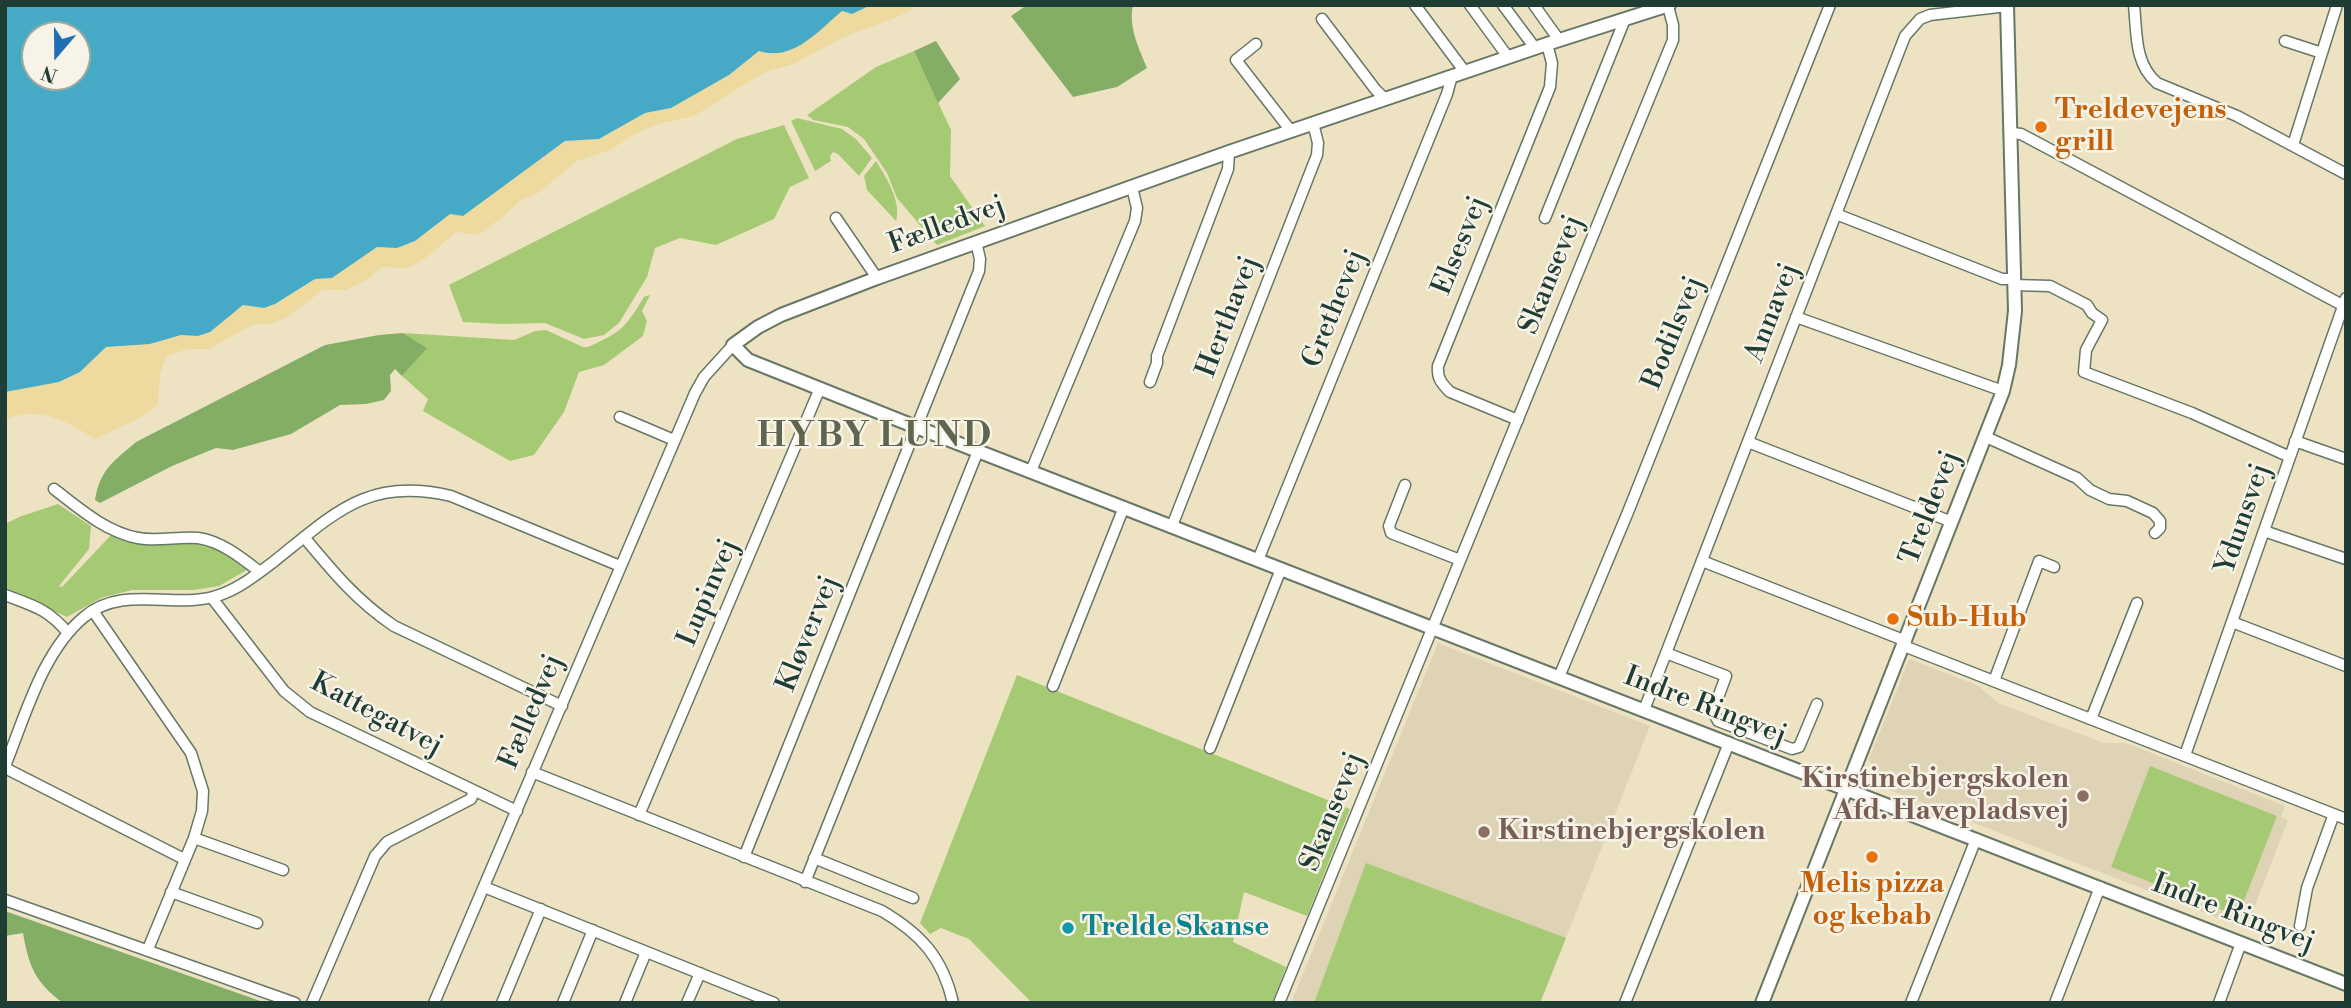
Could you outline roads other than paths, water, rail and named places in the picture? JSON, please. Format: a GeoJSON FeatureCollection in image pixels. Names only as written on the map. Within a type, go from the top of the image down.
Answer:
{"type":"FeatureCollection","features":[{"type":"Feature","properties":{"kind":"street"},"geometry":{"type":"LineString","coordinates":[[1415,5],[1465,72]]}},
{"type":"Feature","properties":{"kind":"street"},"geometry":{"type":"LineString","coordinates":[[1470,5],[1508,57]]}},
{"type":"Feature","properties":{"kind":"street"},"geometry":{"type":"LineString","coordinates":[[1503,5],[1547,44]]}},
{"type":"Feature","properties":{"kind":"street"},"geometry":{"type":"LineString","coordinates":[[1534,5],[1547,44]]}},
{"type":"Feature","properties":{"kind":"street","name":"Fælledvej"},"geometry":{"type":"LineString","coordinates":[[434,1003],[695,393],[704,377],[733,345],[781,315],[976,242],[1229,152],[1668,5]]}},
{"type":"Feature","properties":{"kind":"street","name":"Skansevej"},"geometry":{"type":"LineString","coordinates":[[1279,1003],[1673,40],[1673,25],[1668,5]]}},
{"type":"Feature","properties":{"kind":"street","name":"Bodilsvej"},"geometry":{"type":"LineString","coordinates":[[1559,677],[1628,512],[1830,5]]}},
{"type":"Feature","properties":{"kind":"street"},"geometry":{"type":"LineString","coordinates":[[2134,5],[2141,63],[2157,83],[2237,116],[2346,174]]}},
{"type":"Feature","properties":{"kind":"street"},"geometry":{"type":"LineString","coordinates":[[2293,145],[2337,5]]}},
{"type":"Feature","properties":{"kind":"street","name":"Treldevej"},"geometry":{"type":"LineString","coordinates":[[1762,1003],[2003,391],[2013,338],[2014,282],[2007,6]]}},
{"type":"Feature","properties":{"kind":"street","name":"Annavej"},"geometry":{"type":"LineString","coordinates":[[1644,710],[1905,36],[1911,26],[1930,15],[2007,6]]}},
{"type":"Feature","properties":{"kind":"street"},"geometry":{"type":"LineString","coordinates":[[1322,19],[1385,99]]}},
{"type":"Feature","properties":{"kind":"street"},"geometry":{"type":"LineString","coordinates":[[1545,218],[1625,19]]}},
{"type":"Feature","properties":{"kind":"street"},"geometry":{"type":"LineString","coordinates":[[2285,41],[2322,53]]}},
{"type":"Feature","properties":{"kind":"street"},"geometry":{"type":"LineString","coordinates":[[1256,44],[1236,60],[1291,131]]}},
{"type":"Feature","properties":{"kind":"street","name":"Elsesvej"},"geometry":{"type":"LineString","coordinates":[[1518,420],[1450,392],[1437,375],[1438,366],[1549,87],[1552,63],[1547,44]]}},
{"type":"Feature","properties":{"kind":"street","name":"Grethevej"},"geometry":{"type":"LineString","coordinates":[[1258,560],[1447,94],[1451,76]]}},
{"type":"Feature","properties":{"kind":"street","name":"Herthavej"},"geometry":{"type":"LineString","coordinates":[[1172,526],[1317,155],[1318,143],[1314,124]]}},
{"type":"Feature","properties":{"kind":"street"},"geometry":{"type":"LineString","coordinates":[[2012,134],[2021,134],[2345,304]]}},
{"type":"Feature","properties":{"kind":"street"},"geometry":{"type":"LineString","coordinates":[[1150,382],[1157,356],[1228,169],[1229,152]]}},
{"type":"Feature","properties":{"kind":"street"},"geometry":{"type":"LineString","coordinates":[[1031,471],[1135,221],[1137,208],[1132,187]]}},
{"type":"Feature","properties":{"kind":"street"},"geometry":{"type":"LineString","coordinates":[[1836,214],[2002,279],[2050,286],[2087,305],[2092,313],[2102,320],[2086,350],[2084,372],[2192,413],[2290,457]]}},
{"type":"Feature","properties":{"kind":"street"},"geometry":{"type":"LineString","coordinates":[[836,218],[877,278]]}},
{"type":"Feature","properties":{"kind":"street","name":"Kløvervej"},"geometry":{"type":"LineString","coordinates":[[744,857],[979,271],[980,259],[976,242]]}},
{"type":"Feature","properties":{"kind":"street","name":"Ydunsvej"},"geometry":{"type":"LineString","coordinates":[[2185,755],[2345,304]]}},
{"type":"Feature","properties":{"kind":"street"},"geometry":{"type":"LineString","coordinates":[[1796,317],[2003,391]]}},
{"type":"Feature","properties":{"kind":"street","name":"Indre Ringvej"},"geometry":{"type":"LineString","coordinates":[[733,345],[748,360],[916,427],[2346,984]]}},
{"type":"Feature","properties":{"kind":"street","name":"Lupinvej"},"geometry":{"type":"LineString","coordinates":[[639,815],[820,388]]}},
{"type":"Feature","properties":{"kind":"street"},"geometry":{"type":"LineString","coordinates":[[620,417],[674,440]]}},
{"type":"Feature","properties":{"kind":"street"},"geometry":{"type":"LineString","coordinates":[[1986,437],[2077,478],[2090,491],[2109,499],[2127,501],[2153,513],[2160,521],[2160,528],[2155,533]]}},
{"type":"Feature","properties":{"kind":"street"},"geometry":{"type":"LineString","coordinates":[[2295,441],[2346,459]]}},
{"type":"Feature","properties":{"kind":"street"},"geometry":{"type":"LineString","coordinates":[[1748,442],[1952,522]]}},
{"type":"Feature","properties":{"kind":"street"},"geometry":{"type":"LineString","coordinates":[[805,882],[978,451]]}},
{"type":"Feature","properties":{"kind":"street"},"geometry":{"type":"LineString","coordinates":[[1405,485],[1390,526],[1391,533],[1460,560]]}},
{"type":"Feature","properties":{"kind":"street"},"geometry":{"type":"LineString","coordinates":[[54,489],[93,519],[115,531],[137,538],[198,538],[215,542],[260,572]]}},
{"type":"Feature","properties":{"kind":"street"},"geometry":{"type":"LineString","coordinates":[[184,859],[5,767],[48,660],[84,616],[116,602],[139,598],[212,598],[239,587],[351,504],[396,490],[424,489],[451,496],[620,566]]}},
{"type":"Feature","properties":{"kind":"street"},"geometry":{"type":"LineString","coordinates":[[1053,686],[1124,507]]}},
{"type":"Feature","properties":{"kind":"street"},"geometry":{"type":"LineString","coordinates":[[2264,531],[2346,559]]}},
{"type":"Feature","properties":{"kind":"street"},"geometry":{"type":"LineString","coordinates":[[304,537],[348,590],[369,609],[394,625],[562,706]]}},
{"type":"Feature","properties":{"kind":"street"},"geometry":{"type":"LineString","coordinates":[[1702,561],[1994,681],[2346,819]]}},
{"type":"Feature","properties":{"kind":"street"},"geometry":{"type":"LineString","coordinates":[[1994,681],[2039,561],[2054,567]]}},
{"type":"Feature","properties":{"kind":"street"},"geometry":{"type":"LineString","coordinates":[[1210,748],[1281,569]]}},
{"type":"Feature","properties":{"kind":"street"},"geometry":{"type":"LineString","coordinates":[[5,595],[44,610],[68,633]]}},
{"type":"Feature","properties":{"kind":"street","name":"Kattegatvej"},"geometry":{"type":"LineString","coordinates":[[212,598],[284,691],[310,712],[517,811]]}},
{"type":"Feature","properties":{"kind":"street"},"geometry":{"type":"LineString","coordinates":[[2091,719],[2137,603]]}},
{"type":"Feature","properties":{"kind":"street"},"geometry":{"type":"LineString","coordinates":[[93,611],[191,753],[203,792],[202,811],[194,838],[148,949]]}},
{"type":"Feature","properties":{"kind":"street"},"geometry":{"type":"LineString","coordinates":[[2232,622],[2346,666]]}},
{"type":"Feature","properties":{"kind":"street"},"geometry":{"type":"LineString","coordinates":[[1666,653],[1726,676],[1713,711],[1718,721],[1792,749],[1799,747],[1817,704]]}},
{"type":"Feature","properties":{"kind":"street"},"geometry":{"type":"LineString","coordinates":[[1625,1003],[1728,743]]}},
{"type":"Feature","properties":{"kind":"street"},"geometry":{"type":"LineString","coordinates":[[532,772],[882,911],[914,932],[941,966],[953,1003]]}},
{"type":"Feature","properties":{"kind":"street"},"geometry":{"type":"LineString","coordinates":[[312,1003],[375,856],[387,842],[471,799],[474,791]]}},
{"type":"Feature","properties":{"kind":"street"},"geometry":{"type":"LineString","coordinates":[[2300,926],[2307,888],[2334,814]]}},
{"type":"Feature","properties":{"kind":"street"},"geometry":{"type":"LineString","coordinates":[[194,838],[283,870]]}},
{"type":"Feature","properties":{"kind":"street"},"geometry":{"type":"LineString","coordinates":[[1911,1003],[1976,839]]}},
{"type":"Feature","properties":{"kind":"street"},"geometry":{"type":"LineString","coordinates":[[814,858],[913,898]]}},
{"type":"Feature","properties":{"kind":"street"},"geometry":{"type":"LineString","coordinates":[[484,887],[700,973],[750,998],[774,1003]]}},
{"type":"Feature","properties":{"kind":"street"},"geometry":{"type":"LineString","coordinates":[[2055,1003],[2100,887]]}},
{"type":"Feature","properties":{"kind":"street"},"geometry":{"type":"LineString","coordinates":[[171,892],[257,923]]}},
{"type":"Feature","properties":{"kind":"street"},"geometry":{"type":"LineString","coordinates":[[5,900],[295,1003]]}},
{"type":"Feature","properties":{"kind":"street"},"geometry":{"type":"LineString","coordinates":[[502,1003],[541,909]]}},
{"type":"Feature","properties":{"kind":"street"},"geometry":{"type":"LineString","coordinates":[[564,1003],[593,930]]}},
{"type":"Feature","properties":{"kind":"street"},"geometry":{"type":"LineString","coordinates":[[2218,1003],[2241,943]]}},
{"type":"Feature","properties":{"kind":"street"},"geometry":{"type":"LineString","coordinates":[[625,1003],[646,952]]}},
{"type":"Feature","properties":{"kind":"street"},"geometry":{"type":"LineString","coordinates":[[687,1003],[700,973]]}},
{"type":"Feature","properties":{"kind":"water"},"geometry":{"type":"Polygon","coordinates":[[[5,5],[871,5],[852,14],[842,11],[804,43],[794,48],[783,52],[759,51],[729,75],[671,108],[645,113],[599,139],[565,141],[463,216],[450,214],[415,241],[397,248],[377,247],[332,278],[315,279],[275,304],[264,308],[243,305],[210,332],[198,336],[181,335],[150,344],[106,347],[80,372],[59,382],[5,392],[5,5]]]}},
{"type":"Feature","properties":{"kind":"place","name":"Treldevejens grill"},"geometry":{"type":"Point","coordinates":[2041,127]}},
{"type":"Feature","properties":{"kind":"place","name":"Sub-Hub"},"geometry":{"type":"Point","coordinates":[1893,619]}},
{"type":"Feature","properties":{"kind":"place","name":"Kirstinebjergskolen Afd. Havepladsvej"},"geometry":{"type":"Point","coordinates":[2083,796]}},
{"type":"Feature","properties":{"kind":"place","name":"Kirstinebjergskolen"},"geometry":{"type":"Point","coordinates":[1484,832]}},
{"type":"Feature","properties":{"kind":"place","name":"Melis pizza og kebab"},"geometry":{"type":"Point","coordinates":[1872,857]}},
{"type":"Feature","properties":{"kind":"place","name":"Trelde Skanse"},"geometry":{"type":"Point","coordinates":[1068,928]}},
{"type":"Feature","properties":{"kind":"district","name":"HYBY LUND"},"geometry":{"type":"Point","coordinates":[875,438]}}]}
